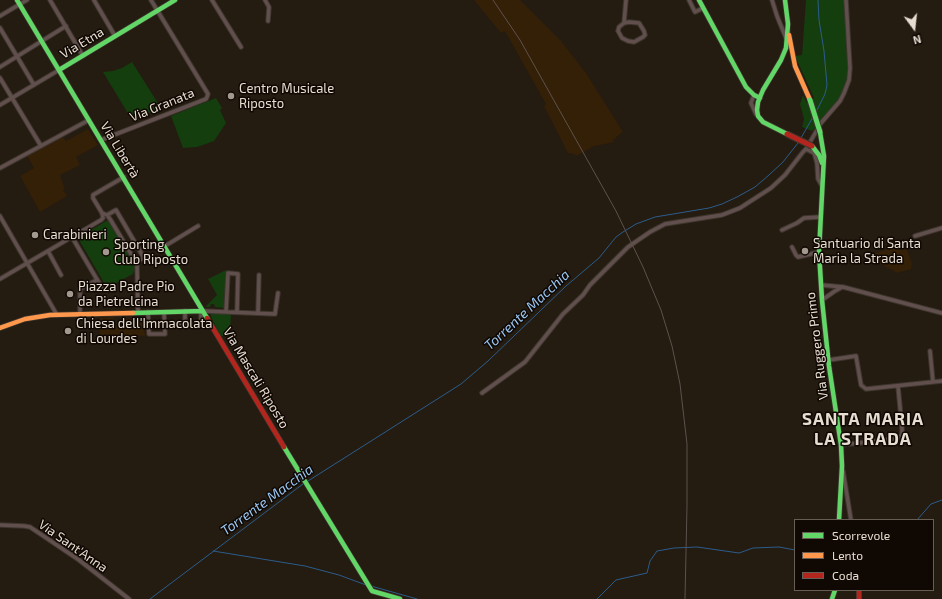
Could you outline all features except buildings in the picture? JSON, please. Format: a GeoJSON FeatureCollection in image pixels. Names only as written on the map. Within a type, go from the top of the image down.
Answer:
{"type":"FeatureCollection","features":[{"type":"Feature","properties":{"kind":"street"},"geometry":{"type":"LineString","coordinates":[[0,16],[19,2],[27,0]]}},
{"type":"Feature","properties":{"kind":"street"},"geometry":{"type":"LineString","coordinates":[[50,0],[83,56]]}},
{"type":"Feature","properties":{"kind":"street"},"geometry":{"type":"LineString","coordinates":[[94,0],[116,36]]}},
{"type":"Feature","properties":{"kind":"street"},"geometry":{"type":"LineString","coordinates":[[151,0],[158,10]]}},
{"type":"Feature","properties":{"kind":"street","name":"Via Etna"},"geometry":{"type":"LineString","coordinates":[[0,105],[175,0]]}},
{"type":"Feature","properties":{"kind":"street"},"geometry":{"type":"LineString","coordinates":[[212,0],[241,47]]}},
{"type":"Feature","properties":{"kind":"street"},"geometry":{"type":"LineString","coordinates":[[265,0],[270,7],[268,21]]}},
{"type":"Feature","properties":{"kind":"street"},"geometry":{"type":"LineString","coordinates":[[624,23],[639,23],[645,35],[634,42],[622,38],[618,31],[624,23],[626,0]]}},
{"type":"Feature","properties":{"kind":"street"},"geometry":{"type":"LineString","coordinates":[[689,0],[695,12],[703,8]]}},
{"type":"Feature","properties":{"kind":"street"},"geometry":{"type":"LineString","coordinates":[[699,0],[746,87],[754,95],[760,98]]}},
{"type":"Feature","properties":{"kind":"street"},"geometry":{"type":"LineString","coordinates":[[772,0],[787,39]]}},
{"type":"Feature","properties":{"kind":"street"},"geometry":{"type":"LineString","coordinates":[[785,0],[795,66]]}},
{"type":"Feature","properties":{"kind":"street"},"geometry":{"type":"LineString","coordinates":[[809,148],[821,123],[840,101],[849,80],[850,68],[846,0]]}},
{"type":"Feature","properties":{"kind":"street","name":"Via Libertà"},"geometry":{"type":"LineString","coordinates":[[19,2],[165,246],[202,311]]}},
{"type":"Feature","properties":{"kind":"street","name":"Via Granata"},"geometry":{"type":"LineString","coordinates":[[101,140],[208,97],[208,94],[158,10]]}},
{"type":"Feature","properties":{"kind":"street"},"geometry":{"type":"LineString","coordinates":[[758,116],[757,107],[760,98],[766,84],[783,55],[787,39],[788,24]]}},
{"type":"Feature","properties":{"kind":"street"},"geometry":{"type":"LineString","coordinates":[[0,67],[66,26]]}},
{"type":"Feature","properties":{"kind":"street"},"geometry":{"type":"LineString","coordinates":[[0,28],[34,85]]}},
{"type":"Feature","properties":{"kind":"street"},"geometry":{"type":"LineString","coordinates":[[783,55],[786,53],[789,54],[810,100],[822,139],[824,151],[822,170]]}},
{"type":"Feature","properties":{"kind":"street"},"geometry":{"type":"LineString","coordinates":[[0,78],[41,146]]}},
{"type":"Feature","properties":{"kind":"street"},"geometry":{"type":"LineString","coordinates":[[754,95],[751,103],[758,116],[767,125],[786,134],[819,155],[822,170]]}},
{"type":"Feature","properties":{"kind":"street"},"geometry":{"type":"LineString","coordinates":[[0,168],[89,120]]}},
{"type":"Feature","properties":{"kind":"street"},"geometry":{"type":"LineString","coordinates":[[482,393],[525,362],[563,314],[628,247],[654,229],[665,224],[722,215],[740,208],[780,180],[802,152],[809,148],[819,146],[822,139]]}},
{"type":"Feature","properties":{"kind":"street"},"geometry":{"type":"LineString","coordinates":[[809,148],[814,153],[818,179],[822,186]]}},
{"type":"Feature","properties":{"kind":"street","name":"Via Ruggero Primo"},"geometry":{"type":"LineString","coordinates":[[822,170],[819,252],[822,300],[841,445],[842,466],[839,519]]}},
{"type":"Feature","properties":{"kind":"street"},"geometry":{"type":"LineString","coordinates":[[0,280],[101,220],[103,218],[102,213],[93,198],[93,195],[124,177]]}},
{"type":"Feature","properties":{"kind":"street"},"geometry":{"type":"LineString","coordinates":[[107,215],[116,210],[144,258],[136,262]]}},
{"type":"Feature","properties":{"kind":"street"},"geometry":{"type":"LineString","coordinates":[[102,213],[107,215],[136,262],[138,312]]}},
{"type":"Feature","properties":{"kind":"street"},"geometry":{"type":"LineString","coordinates":[[0,216],[57,315]]}},
{"type":"Feature","properties":{"kind":"street"},"geometry":{"type":"LineString","coordinates":[[782,230],[804,218],[820,217]]}},
{"type":"Feature","properties":{"kind":"street"},"geometry":{"type":"LineString","coordinates":[[165,246],[198,226]]}},
{"type":"Feature","properties":{"kind":"street"},"geometry":{"type":"LineString","coordinates":[[915,236],[942,228]]}},
{"type":"Feature","properties":{"kind":"street"},"geometry":{"type":"LineString","coordinates":[[72,237],[102,288]]}},
{"type":"Feature","properties":{"kind":"street"},"geometry":{"type":"LineString","coordinates":[[792,246],[798,257],[819,252]]}},
{"type":"Feature","properties":{"kind":"street"},"geometry":{"type":"LineString","coordinates":[[48,251],[61,274]]}},
{"type":"Feature","properties":{"kind":"street"},"geometry":{"type":"LineString","coordinates":[[226,312],[228,273],[238,274],[237,312]]}},
{"type":"Feature","properties":{"kind":"street"},"geometry":{"type":"LineString","coordinates":[[258,313],[259,275]]}},
{"type":"Feature","properties":{"kind":"street"},"geometry":{"type":"LineString","coordinates":[[80,314],[80,289],[98,280]]}},
{"type":"Feature","properties":{"kind":"street"},"geometry":{"type":"LineString","coordinates":[[821,285],[843,287],[942,312]]}},
{"type":"Feature","properties":{"kind":"street"},"geometry":{"type":"LineString","coordinates":[[822,300],[843,287]]}},
{"type":"Feature","properties":{"kind":"street"},"geometry":{"type":"LineString","coordinates":[[0,328],[25,320],[57,315],[185,311],[275,314],[278,293]]}},
{"type":"Feature","properties":{"kind":"street"},"geometry":{"type":"LineString","coordinates":[[185,311],[185,323]]}},
{"type":"Feature","properties":{"kind":"street"},"geometry":{"type":"LineString","coordinates":[[164,324],[201,322],[202,311]]}},
{"type":"Feature","properties":{"kind":"street","name":"Via Mascali Riposto"},"geometry":{"type":"LineString","coordinates":[[202,311],[369,587],[376,593],[400,599]]}},
{"type":"Feature","properties":{"kind":"street"},"geometry":{"type":"LineString","coordinates":[[148,312],[149,334],[165,334],[164,312]]}},
{"type":"Feature","properties":{"kind":"street"},"geometry":{"type":"LineString","coordinates":[[930,351],[933,382]]}},
{"type":"Feature","properties":{"kind":"street"},"geometry":{"type":"LineString","coordinates":[[829,360],[856,356],[861,385],[866,389],[942,381]]}},
{"type":"Feature","properties":{"kind":"street"},"geometry":{"type":"LineString","coordinates":[[841,445],[893,439],[902,435],[898,386]]}},
{"type":"Feature","properties":{"kind":"street"},"geometry":{"type":"LineString","coordinates":[[842,466],[851,519]]}},
{"type":"Feature","properties":{"kind":"street","name":"Via Sant'Anna"},"geometry":{"type":"LineString","coordinates":[[0,525],[24,526],[30,528],[79,560],[129,599]]}},
{"type":"Feature","properties":{"kind":"shaded area"},"geometry":{"type":"Polygon","coordinates":[[[474,0],[520,0],[561,41],[586,73],[623,132],[613,140],[614,142],[591,147],[576,156],[568,153],[544,106],[546,104],[506,33],[504,31],[501,33],[474,0]]]}},
{"type":"Feature","properties":{"kind":"shaded area"},"geometry":{"type":"Polygon","coordinates":[[[88,129],[98,145],[76,157],[80,165],[60,175],[65,189],[63,190],[67,196],[40,212],[20,176],[34,168],[27,156],[63,137],[66,141],[88,129]]]}},
{"type":"Feature","properties":{"kind":"shaded area"},"geometry":{"type":"Polygon","coordinates":[[[905,243],[912,264],[911,269],[897,273],[867,256],[905,243]]]}},
{"type":"Feature","properties":{"kind":"shaded area"},"geometry":{"type":"Polygon","coordinates":[[[100,317],[114,317],[114,326],[121,325],[120,319],[144,318],[145,336],[100,335],[100,317]]]}},
{"type":"Feature","properties":{"kind":"green space"},"geometry":{"type":"Polygon","coordinates":[[[806,0],[844,0],[848,73],[847,83],[838,102],[812,131],[802,127],[804,119],[800,104],[803,95],[807,103],[814,98],[795,56],[802,55],[806,0]]]}},
{"type":"Feature","properties":{"kind":"green space"},"geometry":{"type":"Polygon","coordinates":[[[132,62],[161,108],[132,120],[103,72],[122,68],[132,62]]]}},
{"type":"Feature","properties":{"kind":"green space"},"geometry":{"type":"Polygon","coordinates":[[[216,98],[222,108],[220,110],[226,123],[214,141],[197,147],[183,148],[171,116],[216,98]]]}},
{"type":"Feature","properties":{"kind":"green space","name":"Sporting Club Riposto"},"geometry":{"type":"Polygon","coordinates":[[[108,220],[135,265],[135,268],[133,274],[107,288],[78,238],[108,220]]]}},
{"type":"Feature","properties":{"kind":"green space"},"geometry":{"type":"Polygon","coordinates":[[[226,270],[224,308],[215,307],[214,304],[211,304],[210,307],[205,307],[217,295],[208,279],[226,270]]]}},
{"type":"Feature","properties":{"kind":"green space"},"geometry":{"type":"Polygon","coordinates":[[[210,313],[231,314],[230,335],[221,336],[210,313]]]}},
{"type":"Feature","properties":{"kind":"waterway","name":"Torrente Macchia"},"geometry":{"type":"LineString","coordinates":[[816,112],[825,94],[827,85],[818,0]]}},
{"type":"Feature","properties":{"kind":"waterway","name":"Torrente Macchia"},"geometry":{"type":"LineString","coordinates":[[801,138],[813,117]]}},
{"type":"Feature","properties":{"kind":"waterway","name":"Torrente Macchia"},"geometry":{"type":"LineString","coordinates":[[308,481],[461,384],[488,361],[566,286],[599,258],[616,237],[623,232],[636,224],[655,217],[709,208],[737,197],[755,187],[769,175],[783,162],[798,143]]}},
{"type":"Feature","properties":{"kind":"waterway","name":"Torrente Macchia"},"geometry":{"type":"LineString","coordinates":[[150,599],[303,484]]}},
{"type":"Feature","properties":{"kind":"waterway"},"geometry":{"type":"LineString","coordinates":[[918,519],[931,504],[942,500]]}},
{"type":"Feature","properties":{"kind":"waterway"},"geometry":{"type":"LineString","coordinates":[[597,599],[616,580],[647,573],[650,561],[657,551],[674,548],[697,547],[739,553],[753,548],[779,547],[794,550]]}},
{"type":"Feature","properties":{"kind":"waterway"},"geometry":{"type":"LineString","coordinates":[[213,551],[305,566],[339,575],[366,585]]}},
{"type":"Feature","properties":{"kind":"waterway"},"geometry":{"type":"LineString","coordinates":[[371,586],[417,599]]}},
{"type":"Feature","properties":{"kind":"railway"},"geometry":{"type":"LineString","coordinates":[[493,0],[520,40],[616,211],[643,267],[661,310],[672,346],[680,384],[687,444],[685,599]]}},
{"type":"Feature","properties":{"kind":"traffic: fast"},"geometry":{"type":"LineString","coordinates":[[17,0],[207,318]]}},
{"type":"Feature","properties":{"kind":"traffic: fast"},"geometry":{"type":"LineString","coordinates":[[59,70],[175,0]]}},
{"type":"Feature","properties":{"kind":"traffic: fast"},"geometry":{"type":"LineString","coordinates":[[699,0],[746,87],[754,95],[760,98]]}},
{"type":"Feature","properties":{"kind":"traffic: fast"},"geometry":{"type":"LineString","coordinates":[[785,0],[788,24],[786,48],[781,60],[763,90],[758,102],[757,110],[758,116],[763,122],[787,134]]}},
{"type":"Feature","properties":{"kind":"traffic: fast"},"geometry":{"type":"LineString","coordinates":[[810,100],[820,132]]}},
{"type":"Feature","properties":{"kind":"traffic: fast"},"geometry":{"type":"LineString","coordinates":[[820,132],[824,156],[819,252],[822,300],[829,366],[841,445],[842,466],[839,519]]}},
{"type":"Feature","properties":{"kind":"traffic: fast"},"geometry":{"type":"LineString","coordinates":[[812,146],[819,155],[822,163]]}},
{"type":"Feature","properties":{"kind":"traffic: fast"},"geometry":{"type":"LineString","coordinates":[[133,313],[203,311]]}},
{"type":"Feature","properties":{"kind":"traffic: fast"},"geometry":{"type":"LineString","coordinates":[[284,447],[372,591],[400,599]]}},
{"type":"Feature","properties":{"kind":"traffic: fast"},"geometry":{"type":"LineString","coordinates":[[832,599],[835,591]]}},
{"type":"Feature","properties":{"kind":"traffic: slow"},"geometry":{"type":"LineString","coordinates":[[789,35],[795,66],[810,100]]}},
{"type":"Feature","properties":{"kind":"traffic: slow"},"geometry":{"type":"LineString","coordinates":[[0,328],[25,319],[50,315],[133,313]]}},
{"type":"Feature","properties":{"kind":"traffic: jam"},"geometry":{"type":"LineString","coordinates":[[787,134],[812,146]]}},
{"type":"Feature","properties":{"kind":"traffic: jam"},"geometry":{"type":"LineString","coordinates":[[207,318],[284,447]]}},
{"type":"Feature","properties":{"kind":"traffic: jam"},"geometry":{"type":"LineString","coordinates":[[859,591],[859,599]]}},
{"type":"Feature","properties":{"kind":"place","name":"Centro Musicale Riposto"},"geometry":{"type":"Point","coordinates":[231,96]}},
{"type":"Feature","properties":{"kind":"place","name":"Carabinieri"},"geometry":{"type":"Point","coordinates":[35,235]}},
{"type":"Feature","properties":{"kind":"place","name":"Santuario di Santa Maria la Strada"},"geometry":{"type":"Point","coordinates":[805,251]}},
{"type":"Feature","properties":{"kind":"place","name":"Sporting Club Riposto"},"geometry":{"type":"Point","coordinates":[106,252]}},
{"type":"Feature","properties":{"kind":"place","name":"Piazza Padre Pio da Pietrelcina"},"geometry":{"type":"Point","coordinates":[70,294]}},
{"type":"Feature","properties":{"kind":"place","name":"Chiesa dell'Immacolata di Lourdes"},"geometry":{"type":"Point","coordinates":[68,331]}},
{"type":"Feature","properties":{"kind":"district","name":"SANTA MARIA LA STRADA"},"geometry":{"type":"Point","coordinates":[863,429]}}]}
